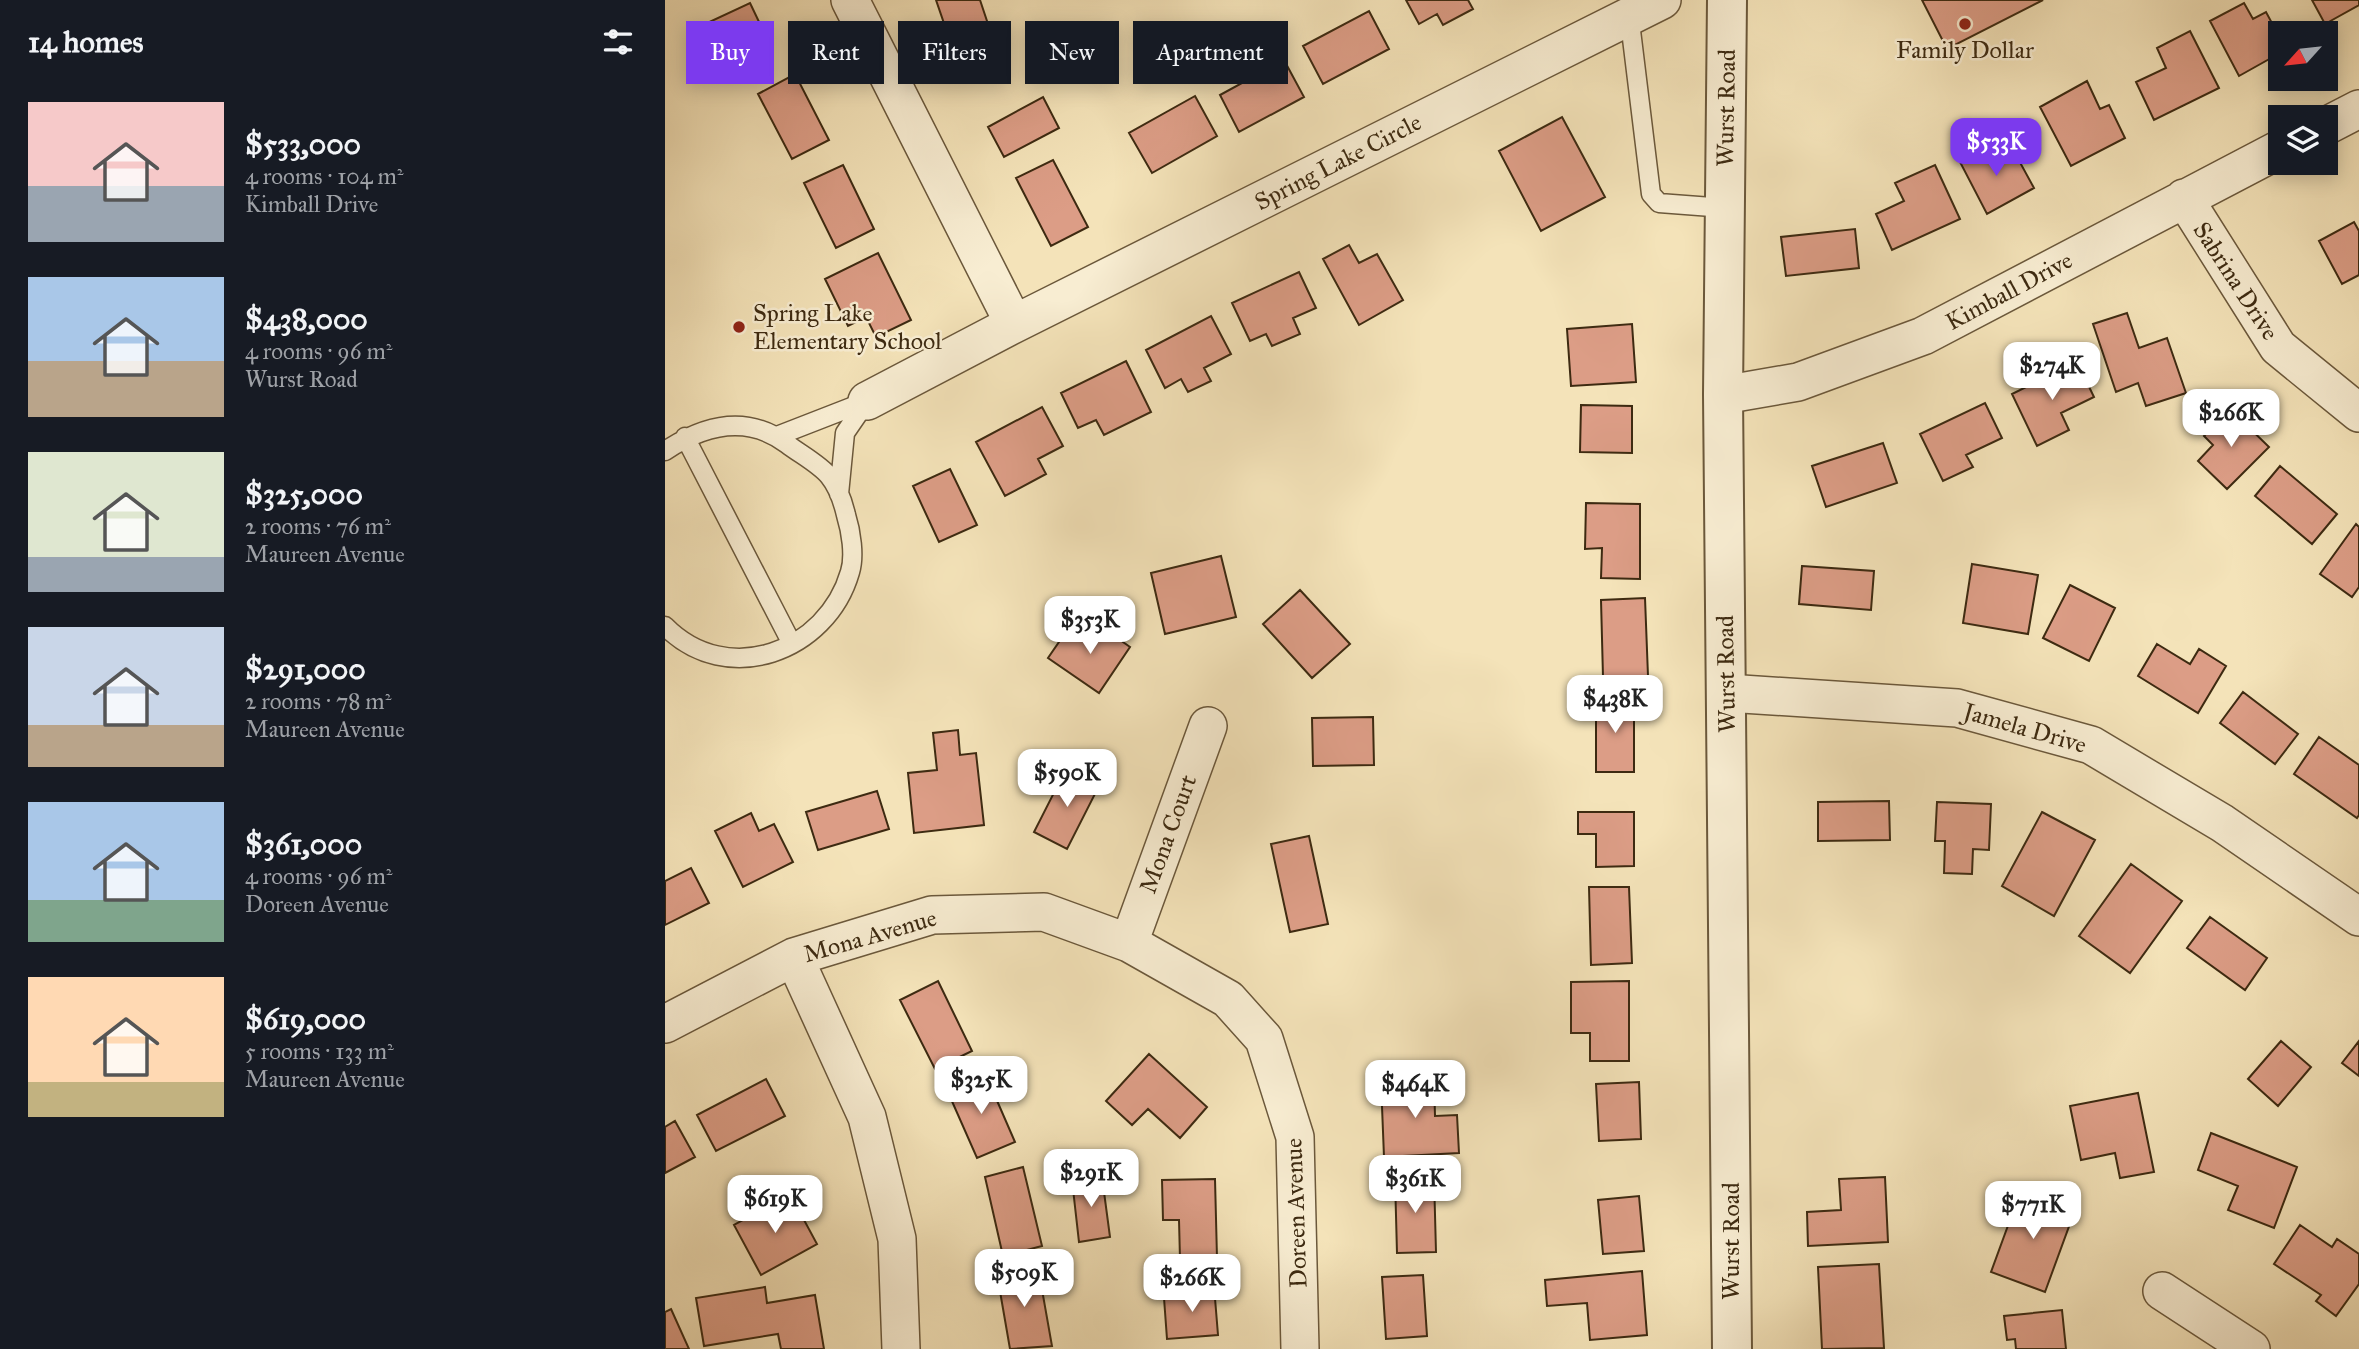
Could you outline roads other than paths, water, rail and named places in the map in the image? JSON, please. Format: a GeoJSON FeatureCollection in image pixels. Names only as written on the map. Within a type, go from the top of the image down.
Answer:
{"type":"FeatureCollection","features":[{"type":"Feature","properties":{"kind":"street"},"geometry":{"type":"LineString","coordinates":[[850,0],[1014,324]]}},
{"type":"Feature","properties":{"kind":"street","name":"Spring Lake Circle"},"geometry":{"type":"LineString","coordinates":[[867,401],[1629,8],[1662,0]]}},
{"type":"Feature","properties":{"kind":"street","name":"Wurst Road"},"geometry":{"type":"LineString","coordinates":[[1727,0],[1723,395],[1731,1349]]}},
{"type":"Feature","properties":{"kind":"street"},"geometry":{"type":"LineString","coordinates":[[2338,120],[2359,109]]}},
{"type":"Feature","properties":{"kind":"street","name":"Kimball Drive"},"geometry":{"type":"LineString","coordinates":[[1723,395],[1798,382],[1923,336],[2268,155]]}},
{"type":"Feature","properties":{"kind":"street","name":"Sabrina Drive"},"geometry":{"type":"LineString","coordinates":[[2184,198],[2278,347],[2359,413]]}},
{"type":"Feature","properties":{"kind":"street","name":"Jamela Drive"},"geometry":{"type":"LineString","coordinates":[[1727,693],[1957,708],[2091,745],[2222,823],[2359,916]]}},
{"type":"Feature","properties":{"kind":"street","name":"Mona Court"},"geometry":{"type":"LineString","coordinates":[[1129,943],[1208,726]]}},
{"type":"Feature","properties":{"kind":"street","name":"Mona Avenue"},"geometry":{"type":"LineString","coordinates":[[665,1024],[794,957],[932,915],[1044,912],[1129,943]]}},
{"type":"Feature","properties":{"kind":"street","name":"Doreen Avenue"},"geometry":{"type":"LineString","coordinates":[[1129,943],[1228,999],[1264,1039],[1296,1137],[1300,1349]]}},
{"type":"Feature","properties":{"kind":"street"},"geometry":{"type":"LineString","coordinates":[[794,957],[867,1117],[897,1240],[901,1349]]}},
{"type":"Feature","properties":{"kind":"street"},"geometry":{"type":"LineString","coordinates":[[2162,1291],[2251,1349]]}},
{"type":"Feature","properties":{"kind":"lane"},"geometry":{"type":"LineString","coordinates":[[1629,8],[1651,194],[1659,203],[1725,208]]}},
{"type":"Feature","properties":{"kind":"lane"},"geometry":{"type":"LineString","coordinates":[[777,436],[867,401]]}},
{"type":"Feature","properties":{"kind":"lane"},"geometry":{"type":"LineString","coordinates":[[839,494],[845,433],[867,401]]}},
{"type":"Feature","properties":{"kind":"lane"},"geometry":{"type":"LineString","coordinates":[[665,451],[685,438],[716,426],[754,427],[777,436],[829,476],[839,494],[850,528],[851,570],[839,598],[822,622],[792,644],[769,654],[742,660],[720,658],[701,651],[665,626]]}},
{"type":"Feature","properties":{"kind":"lane"},"geometry":{"type":"LineString","coordinates":[[685,438],[792,644]]}},
{"type":"Feature","properties":{"kind":"place","name":"Family Dollar"},"geometry":{"type":"Point","coordinates":[1965,24]}},
{"type":"Feature","properties":{"kind":"place","name":"Spring Lake Elementary School"},"geometry":{"type":"Point","coordinates":[739,327]}}]}
